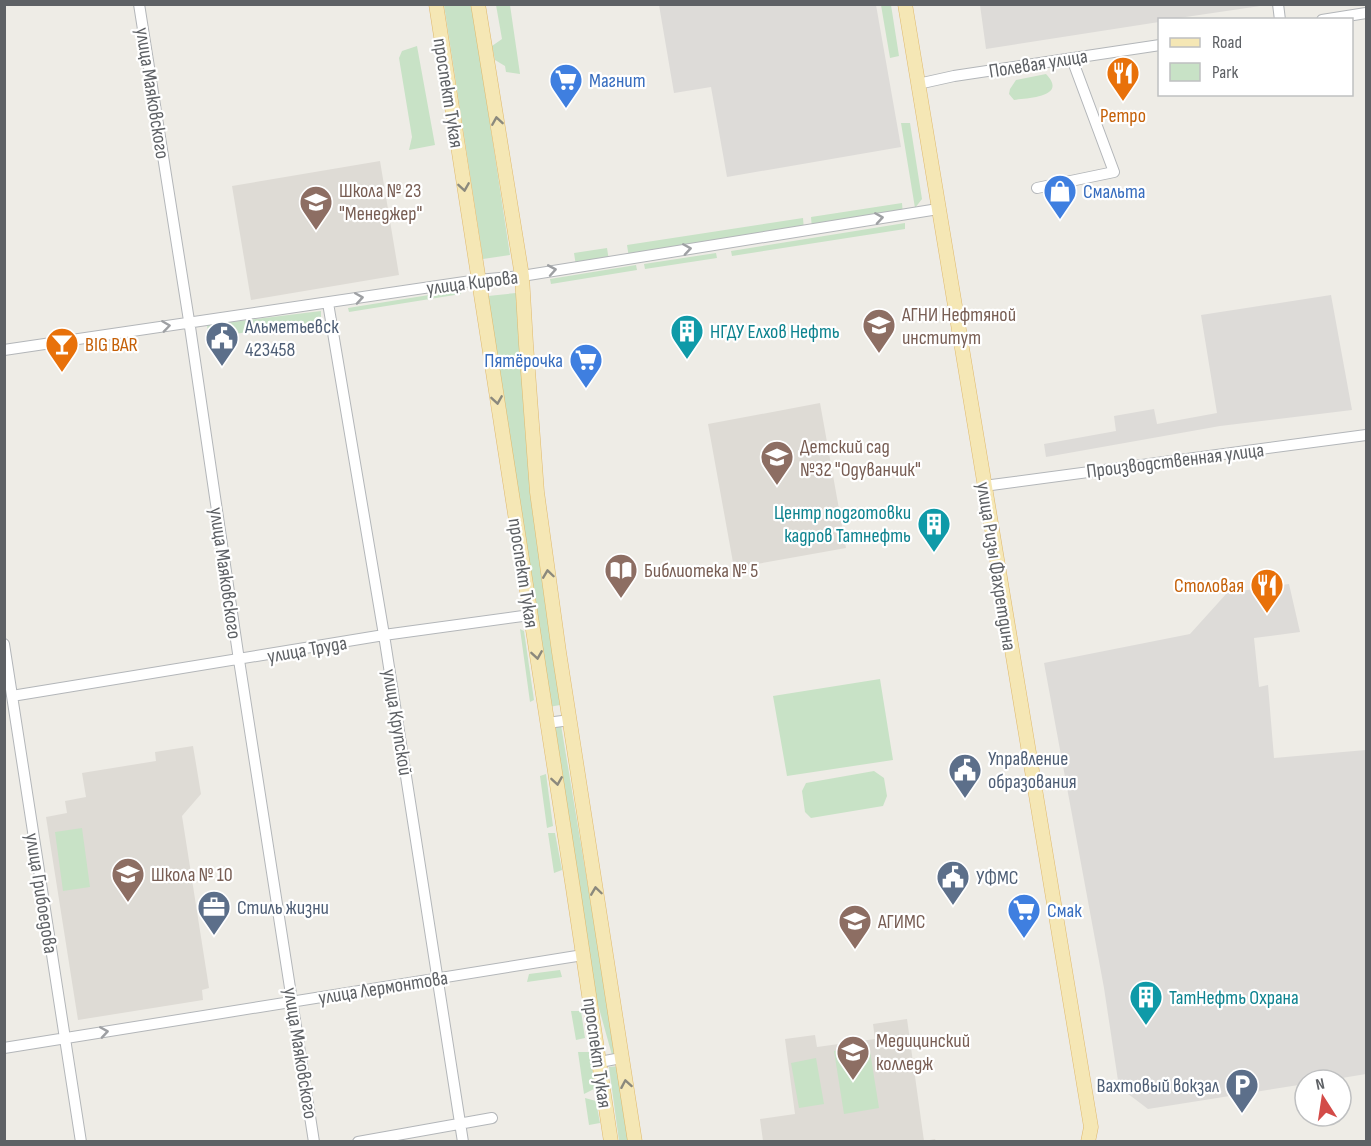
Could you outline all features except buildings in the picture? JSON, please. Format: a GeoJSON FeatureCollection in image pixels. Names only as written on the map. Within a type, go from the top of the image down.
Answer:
{"type":"FeatureCollection","features":[{"type":"Feature","properties":{"kind":"main road","name":"проспект Тукая"},"geometry":{"type":"LineString","coordinates":[[436,4],[611,1142]]}},
{"type":"Feature","properties":{"kind":"main road","name":"проспект Тукая"},"geometry":{"type":"LineString","coordinates":[[478,4],[522,276],[537,492],[635,1142]]}},
{"type":"Feature","properties":{"kind":"main road","name":"улица Ризы Фахретдина"},"geometry":{"type":"LineString","coordinates":[[905,4],[1091,1127]]}},
{"type":"Feature","properties":{"kind":"main road"},"geometry":{"type":"LineString","coordinates":[[1088,1142],[1091,1127]]}},
{"type":"Feature","properties":{"kind":"main road"},"geometry":{"type":"LineString","coordinates":[[1091,1127],[1099,1142]]}},
{"type":"Feature","properties":{"kind":"street","name":"улица Маяковского"},"geometry":{"type":"LineString","coordinates":[[139,4],[190,323],[239,660],[314,1142]]}},
{"type":"Feature","properties":{"kind":"street"},"geometry":{"type":"LineString","coordinates":[[1335,18],[1366,13]]}},
{"type":"Feature","properties":{"kind":"street","name":"Полевая улица"},"geometry":{"type":"LineString","coordinates":[[918,84],[954,76],[1158,45]]}},
{"type":"Feature","properties":{"kind":"street"},"geometry":{"type":"LineString","coordinates":[[1037,188],[1114,172],[1072,59]]}},
{"type":"Feature","properties":{"kind":"street","name":"улица Кирова"},"geometry":{"type":"LineString","coordinates":[[4,350],[478,280],[522,276],[938,209]]}},
{"type":"Feature","properties":{"kind":"street","name":"улица Крупской"},"geometry":{"type":"LineString","coordinates":[[328,303],[384,635],[463,1142]]}},
{"type":"Feature","properties":{"kind":"street","name":"Производственная улица"},"geometry":{"type":"LineString","coordinates":[[984,486],[1366,435]]}},
{"type":"Feature","properties":{"kind":"street","name":"улица Труда"},"geometry":{"type":"LineString","coordinates":[[12,696],[384,635],[530,615]]}},
{"type":"Feature","properties":{"kind":"street","name":"улица Грибоедова"},"geometry":{"type":"LineString","coordinates":[[4,644],[81,1142]]}},
{"type":"Feature","properties":{"kind":"street"},"geometry":{"type":"LineString","coordinates":[[548,723],[570,720]]}},
{"type":"Feature","properties":{"kind":"street","name":"улица Лермонтова"},"geometry":{"type":"LineString","coordinates":[[4,1048],[583,955]]}},
{"type":"Feature","properties":{"kind":"street"},"geometry":{"type":"LineString","coordinates":[[600,1062],[621,1058]]}},
{"type":"Feature","properties":{"kind":"street"},"geometry":{"type":"LineString","coordinates":[[358,1142],[492,1118]]}},
{"type":"Feature","properties":{"kind":"shaded area"},"geometry":{"type":"Polygon","coordinates":[[[980,4],[1267,5],[1179,18],[1158,18],[1158,22],[986,49],[980,4]]]}},
{"type":"Feature","properties":{"kind":"shaded area"},"geometry":{"type":"Polygon","coordinates":[[[659,5],[876,5],[901,147],[727,177],[711,87],[674,93],[659,5]]]}},
{"type":"Feature","properties":{"kind":"shaded area","name":"Школа № 23 \"Менеджер\""},"geometry":{"type":"Polygon","coordinates":[[[380,161],[399,275],[251,300],[232,186],[380,161]]]}},
{"type":"Feature","properties":{"kind":"shaded area"},"geometry":{"type":"Polygon","coordinates":[[[1331,295],[1352,410],[1220,426],[1046,457],[1044,444],[1116,431],[1114,416],[1154,409],[1157,424],[1217,413],[1201,315],[1331,295]]]}},
{"type":"Feature","properties":{"kind":"shaded area","name":"Детский сад №32 \"Одуванчик\""},"geometry":{"type":"Polygon","coordinates":[[[820,403],[846,548],[734,568],[708,424],[820,403]]]}},
{"type":"Feature","properties":{"kind":"shaded area"},"geometry":{"type":"Polygon","coordinates":[[[1289,584],[1300,632],[1254,638],[1259,687],[1268,685],[1274,758],[1366,750],[1366,1074],[1353,1076],[1353,1068],[1293,1068],[1293,1086],[1148,1109],[1119,1087],[1104,988],[1044,663],[1190,634],[1227,593],[1289,584]]]}},
{"type":"Feature","properties":{"kind":"shaded area","name":"Школа № 10"},"geometry":{"type":"Polygon","coordinates":[[[193,746],[201,794],[182,816],[209,988],[202,990],[203,1000],[78,1020],[46,817],[67,813],[65,801],[86,797],[82,773],[156,761],[155,752],[193,746]]]}},
{"type":"Feature","properties":{"kind":"shaded area","name":"Медицинский колледж"},"geometry":{"type":"Polygon","coordinates":[[[907,1019],[924,1141],[763,1141],[760,1119],[795,1114],[785,1039],[815,1035],[817,1047],[875,1039],[873,1024],[907,1019]]]}},
{"type":"Feature","properties":{"kind":"green space"},"geometry":{"type":"Polygon","coordinates":[[[444,5],[472,5],[510,255],[483,259],[444,5]]]}},
{"type":"Feature","properties":{"kind":"green space"},"geometry":{"type":"Polygon","coordinates":[[[496,5],[510,5],[520,74],[506,72],[505,66],[495,60],[492,46],[502,39],[496,5]]]}},
{"type":"Feature","properties":{"kind":"green space"},"geometry":{"type":"Polygon","coordinates":[[[881,5],[891,5],[899,56],[890,58],[881,5]]]}},
{"type":"Feature","properties":{"kind":"green space"},"geometry":{"type":"Polygon","coordinates":[[[417,46],[435,145],[409,150],[412,137],[399,58],[402,51],[417,46]]]}},
{"type":"Feature","properties":{"kind":"green space"},"geometry":{"type":"Polygon","coordinates":[[[1046,74],[1052,82],[1052,87],[1044,95],[1014,100],[1009,94],[1016,80],[1046,74]]]}},
{"type":"Feature","properties":{"kind":"green space"},"geometry":{"type":"Polygon","coordinates":[[[901,123],[910,123],[922,199],[915,208],[901,123]]]}},
{"type":"Feature","properties":{"kind":"green space"},"geometry":{"type":"Polygon","coordinates":[[[902,203],[903,215],[812,229],[811,217],[902,203]]]}},
{"type":"Feature","properties":{"kind":"green space"},"geometry":{"type":"Polygon","coordinates":[[[803,218],[804,230],[629,258],[627,245],[803,218]]]}},
{"type":"Feature","properties":{"kind":"green space"},"geometry":{"type":"Polygon","coordinates":[[[905,223],[905,229],[732,256],[731,251],[905,223]]]}},
{"type":"Feature","properties":{"kind":"green space"},"geometry":{"type":"Polygon","coordinates":[[[607,248],[609,261],[576,266],[574,253],[607,248]]]}},
{"type":"Feature","properties":{"kind":"green space"},"geometry":{"type":"Polygon","coordinates":[[[716,253],[717,258],[645,269],[644,264],[716,253]]]}},
{"type":"Feature","properties":{"kind":"green space"},"geometry":{"type":"Polygon","coordinates":[[[636,265],[637,270],[551,284],[550,279],[636,265]]]}},
{"type":"Feature","properties":{"kind":"green space"},"geometry":{"type":"Polygon","coordinates":[[[460,290],[461,294],[349,312],[348,308],[460,290]]]}},
{"type":"Feature","properties":{"kind":"green space"},"geometry":{"type":"Polygon","coordinates":[[[516,293],[532,487],[560,705],[549,707],[488,296],[516,293]]]}},
{"type":"Feature","properties":{"kind":"green space"},"geometry":{"type":"Polygon","coordinates":[[[321,311],[321,321],[209,338],[207,325],[321,311]]]}},
{"type":"Feature","properties":{"kind":"green space"},"geometry":{"type":"Polygon","coordinates":[[[520,629],[524,631],[534,700],[530,702],[520,629]]]}},
{"type":"Feature","properties":{"kind":"green space"},"geometry":{"type":"Polygon","coordinates":[[[880,679],[893,760],[787,776],[773,696],[880,679]]]}},
{"type":"Feature","properties":{"kind":"green space"},"geometry":{"type":"Polygon","coordinates":[[[561,725],[616,1054],[612,1055],[590,976],[552,727],[561,725]]]}},
{"type":"Feature","properties":{"kind":"green space"},"geometry":{"type":"Polygon","coordinates":[[[874,771],[884,778],[887,796],[883,806],[811,818],[805,812],[802,791],[806,783],[874,771]]]}},
{"type":"Feature","properties":{"kind":"green space"},"geometry":{"type":"Polygon","coordinates":[[[546,774],[553,826],[547,828],[540,776],[546,774]]]}},
{"type":"Feature","properties":{"kind":"green space"},"geometry":{"type":"Polygon","coordinates":[[[82,828],[90,887],[63,891],[55,832],[82,828]]]}},
{"type":"Feature","properties":{"kind":"green space"},"geometry":{"type":"Polygon","coordinates":[[[548,833],[555,833],[562,870],[554,873],[548,833]]]}},
{"type":"Feature","properties":{"kind":"green space"},"geometry":{"type":"Polygon","coordinates":[[[560,970],[562,977],[527,982],[529,974],[560,970]]]}},
{"type":"Feature","properties":{"kind":"green space"},"geometry":{"type":"Polygon","coordinates":[[[571,1011],[581,1011],[585,1038],[576,1040],[571,1011]]]}},
{"type":"Feature","properties":{"kind":"green space"},"geometry":{"type":"Polygon","coordinates":[[[869,1045],[879,1108],[844,1114],[834,1051],[869,1045]]]}},
{"type":"Feature","properties":{"kind":"green space"},"geometry":{"type":"Polygon","coordinates":[[[578,1052],[589,1052],[596,1088],[584,1094],[578,1052]]]}},
{"type":"Feature","properties":{"kind":"green space"},"geometry":{"type":"Polygon","coordinates":[[[816,1058],[824,1104],[799,1108],[791,1063],[816,1058]]]}},
{"type":"Feature","properties":{"kind":"green space"},"geometry":{"type":"Polygon","coordinates":[[[619,1066],[628,1141],[619,1141],[609,1067],[619,1066]]]}},
{"type":"Feature","properties":{"kind":"green space"},"geometry":{"type":"Polygon","coordinates":[[[585,1098],[596,1101],[600,1123],[589,1125],[585,1098]]]}},
{"type":"Feature","properties":{"kind":"place","name":"Ретро"},"geometry":{"type":"Point","coordinates":[1123,102]}},
{"type":"Feature","properties":{"kind":"place","name":"Магнит"},"geometry":{"type":"Point","coordinates":[566,109]}},
{"type":"Feature","properties":{"kind":"place","name":"Смальта"},"geometry":{"type":"Point","coordinates":[1060,220]}},
{"type":"Feature","properties":{"kind":"place","name":"Школа № 23 \"Менеджер\""},"geometry":{"type":"Point","coordinates":[316,231]}},
{"type":"Feature","properties":{"kind":"place","name":"АГНИ Нефтяной институт"},"geometry":{"type":"Point","coordinates":[879,354]}},
{"type":"Feature","properties":{"kind":"place","name":"НГДУ Елхов Нефть"},"geometry":{"type":"Point","coordinates":[687,360]}},
{"type":"Feature","properties":{"kind":"place","name":"Альметьевск 423458"},"geometry":{"type":"Point","coordinates":[222,367]}},
{"type":"Feature","properties":{"kind":"place","name":"BIG BAR"},"geometry":{"type":"Point","coordinates":[62,373]}},
{"type":"Feature","properties":{"kind":"place","name":"Пятёрочка"},"geometry":{"type":"Point","coordinates":[586,389]}},
{"type":"Feature","properties":{"kind":"place","name":"Детский сад №32 \"Одуванчик\""},"geometry":{"type":"Point","coordinates":[777,486]}},
{"type":"Feature","properties":{"kind":"place","name":"Центр подготовки кадров Татнефть"},"geometry":{"type":"Point","coordinates":[934,553]}},
{"type":"Feature","properties":{"kind":"place","name":"Библиотека № 5"},"geometry":{"type":"Point","coordinates":[621,599]}},
{"type":"Feature","properties":{"kind":"place","name":"Столовая"},"geometry":{"type":"Point","coordinates":[1267,614]}},
{"type":"Feature","properties":{"kind":"place","name":"Управление образования"},"geometry":{"type":"Point","coordinates":[965,799]}},
{"type":"Feature","properties":{"kind":"place","name":"Школа № 10"},"geometry":{"type":"Point","coordinates":[128,903]}},
{"type":"Feature","properties":{"kind":"place","name":"УФМС"},"geometry":{"type":"Point","coordinates":[953,906]}},
{"type":"Feature","properties":{"kind":"place","name":"Стиль жизни"},"geometry":{"type":"Point","coordinates":[214,936]}},
{"type":"Feature","properties":{"kind":"place","name":"Смак"},"geometry":{"type":"Point","coordinates":[1024,939]}},
{"type":"Feature","properties":{"kind":"place","name":"АГИМС"},"geometry":{"type":"Point","coordinates":[855,950]}},
{"type":"Feature","properties":{"kind":"place","name":"ТатНефть Охрана"},"geometry":{"type":"Point","coordinates":[1146,1026]}},
{"type":"Feature","properties":{"kind":"place","name":"Медицинский колледж"},"geometry":{"type":"Point","coordinates":[853,1081]}},
{"type":"Feature","properties":{"kind":"place","name":"Вахтовый вокзал"},"geometry":{"type":"Point","coordinates":[1242,1114]}}]}
